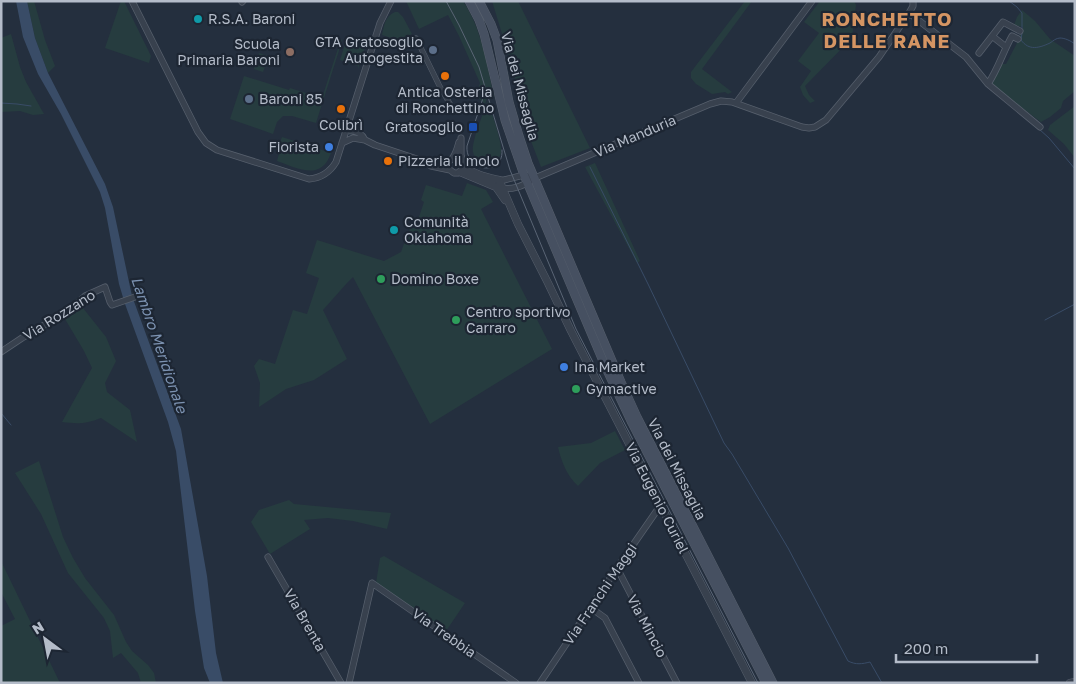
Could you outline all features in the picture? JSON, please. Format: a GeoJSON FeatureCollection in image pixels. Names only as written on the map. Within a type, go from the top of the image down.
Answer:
{"type":"FeatureCollection","features":[{"type":"Feature","properties":{"kind":"main road","name":"Via dei Missaglia"},"geometry":{"type":"LineString","coordinates":[[469,1],[484,34],[505,120],[527,184],[609,376],[766,683]]}},
{"type":"Feature","properties":{"kind":"main road","name":"Via dei Missaglia"},"geometry":{"type":"LineString","coordinates":[[479,1],[497,40],[519,136],[633,408],[773,683]]}},
{"type":"Feature","properties":{"kind":"street"},"geometry":{"type":"LineString","coordinates":[[132,1],[198,132],[206,143],[214,149],[303,178],[312,179],[322,176],[334,165],[380,23],[392,1]]}},
{"type":"Feature","properties":{"kind":"street"},"geometry":{"type":"LineString","coordinates":[[736,103],[812,1]]}},
{"type":"Feature","properties":{"kind":"street","name":"Via Manduria"},"geometry":{"type":"LineString","coordinates":[[535,178],[721,101],[736,103],[806,128],[817,126],[826,120],[879,57],[913,6],[913,1]]}},
{"type":"Feature","properties":{"kind":"street"},"geometry":{"type":"LineString","coordinates":[[909,12],[966,57],[988,84],[1040,127]]}},
{"type":"Feature","properties":{"kind":"street"},"geometry":{"type":"LineString","coordinates":[[979,53],[1003,22],[1020,31]]}},
{"type":"Feature","properties":{"kind":"street"},"geometry":{"type":"LineString","coordinates":[[992,36],[1006,46]]}},
{"type":"Feature","properties":{"kind":"street"},"geometry":{"type":"LineString","coordinates":[[988,84],[1012,36],[1018,39]]}},
{"type":"Feature","properties":{"kind":"street"},"geometry":{"type":"LineString","coordinates":[[416,38],[453,109]]}},
{"type":"Feature","properties":{"kind":"street"},"geometry":{"type":"LineString","coordinates":[[350,119],[355,131]]}},
{"type":"Feature","properties":{"kind":"street"},"geometry":{"type":"LineString","coordinates":[[346,131],[355,131],[362,135],[365,140]]}},
{"type":"Feature","properties":{"kind":"street"},"geometry":{"type":"LineString","coordinates":[[346,131],[353,138]]}},
{"type":"Feature","properties":{"kind":"street"},"geometry":{"type":"LineString","coordinates":[[342,143],[353,138],[365,140],[426,162],[430,166],[450,170],[455,173],[462,166],[461,138],[448,166],[450,170]]}},
{"type":"Feature","properties":{"kind":"street"},"geometry":{"type":"LineString","coordinates":[[426,162],[431,161],[439,164],[458,158],[462,166],[475,174],[498,183],[504,189],[518,224]]}},
{"type":"Feature","properties":{"kind":"street"},"geometry":{"type":"LineString","coordinates":[[498,183],[524,175],[535,178]]}},
{"type":"Feature","properties":{"kind":"street"},"geometry":{"type":"LineString","coordinates":[[504,189],[527,184],[535,178]]}},
{"type":"Feature","properties":{"kind":"street"},"geometry":{"type":"LineString","coordinates":[[498,183],[510,212],[518,224]]}},
{"type":"Feature","properties":{"kind":"street","name":"Via Eugenio Curiel"},"geometry":{"type":"LineString","coordinates":[[518,224],[660,506],[752,683]]}},
{"type":"Feature","properties":{"kind":"street","name":"Via Rozzano"},"geometry":{"type":"LineString","coordinates":[[1,352],[70,310],[85,296],[105,287],[112,305],[135,296]]}},
{"type":"Feature","properties":{"kind":"street","name":"Via Franchi Maggi"},"geometry":{"type":"LineString","coordinates":[[540,683],[660,506]]}},
{"type":"Feature","properties":{"kind":"street","name":"Via Brenta"},"geometry":{"type":"LineString","coordinates":[[268,557],[341,683]]}},
{"type":"Feature","properties":{"kind":"street","name":"Via Mincio"},"geometry":{"type":"LineString","coordinates":[[617,568],[677,683]]}},
{"type":"Feature","properties":{"kind":"street","name":"Via Trebbia"},"geometry":{"type":"LineString","coordinates":[[348,683],[372,583],[516,683]]}},
{"type":"Feature","properties":{"kind":"street"},"geometry":{"type":"LineString","coordinates":[[591,608],[605,618],[639,683]]}},
{"type":"Feature","properties":{"kind":"street"},"geometry":{"type":"LineString","coordinates":[[1070,683],[1075,682]]}},
{"type":"Feature","properties":{"kind":"green space"},"geometry":{"type":"Polygon","coordinates":[[[27,1],[34,1],[45,40],[55,66],[48,73],[35,38],[27,1]]]}},
{"type":"Feature","properties":{"kind":"green space"},"geometry":{"type":"Polygon","coordinates":[[[121,1],[124,1],[151,56],[149,63],[105,48],[121,1]]]}},
{"type":"Feature","properties":{"kind":"green space"},"geometry":{"type":"Polygon","coordinates":[[[406,1],[463,1],[470,12],[479,35],[494,97],[487,99],[485,104],[476,96],[480,83],[448,15],[419,29],[406,1]]]}},
{"type":"Feature","properties":{"kind":"green space"},"geometry":{"type":"Polygon","coordinates":[[[492,1],[518,1],[590,148],[541,167],[524,123],[514,73],[492,1]]]}},
{"type":"Feature","properties":{"kind":"green space"},"geometry":{"type":"Polygon","coordinates":[[[745,1],[752,1],[702,69],[732,92],[728,94],[725,92],[712,94],[696,84],[691,78],[691,72],[745,1]]]}},
{"type":"Feature","properties":{"kind":"green space"},"geometry":{"type":"Polygon","coordinates":[[[820,1],[854,1],[856,5],[852,38],[805,86],[809,95],[815,101],[810,103],[803,95],[800,87],[811,71],[798,61],[819,33],[804,22],[820,1]]]}},
{"type":"Feature","properties":{"kind":"green space"},"geometry":{"type":"Polygon","coordinates":[[[1022,10],[1035,21],[1050,39],[1075,56],[1075,91],[1063,101],[1061,108],[1041,122],[992,84],[1002,64],[1006,64],[1016,45],[1023,27],[1014,25],[1022,10]]]}},
{"type":"Feature","properties":{"kind":"green space"},"geometry":{"type":"Polygon","coordinates":[[[395,12],[398,12],[403,17],[412,34],[408,37],[394,39],[382,35],[387,19],[395,12]]]}},
{"type":"Feature","properties":{"kind":"green space"},"geometry":{"type":"Polygon","coordinates":[[[11,34],[26,82],[44,114],[33,115],[20,111],[1,112],[1,38],[11,34]]]}},
{"type":"Feature","properties":{"kind":"green space"},"geometry":{"type":"Polygon","coordinates":[[[341,39],[342,41],[316,123],[292,116],[283,116],[277,122],[273,134],[230,119],[244,76],[322,98],[341,39]]]}},
{"type":"Feature","properties":{"kind":"green space"},"geometry":{"type":"Polygon","coordinates":[[[346,41],[365,47],[358,69],[358,66],[340,60],[346,41]]]}},
{"type":"Feature","properties":{"kind":"green space"},"geometry":{"type":"Polygon","coordinates":[[[259,53],[269,56],[263,72],[254,69],[259,53]]]}},
{"type":"Feature","properties":{"kind":"green space"},"geometry":{"type":"Polygon","coordinates":[[[488,101],[499,135],[501,153],[495,161],[482,163],[475,157],[473,148],[478,127],[488,101]]]}},
{"type":"Feature","properties":{"kind":"green space"},"geometry":{"type":"Polygon","coordinates":[[[1075,106],[1075,158],[1064,144],[1048,130],[1050,125],[1075,106]]]}},
{"type":"Feature","properties":{"kind":"green space"},"geometry":{"type":"Polygon","coordinates":[[[282,137],[331,153],[327,162],[315,170],[292,167],[277,161],[282,137]]]}},
{"type":"Feature","properties":{"kind":"green space"},"geometry":{"type":"Polygon","coordinates":[[[595,163],[640,261],[637,263],[585,167],[595,163]]]}},
{"type":"Feature","properties":{"kind":"green space","name":"Centro sportivo Carraro"},"geometry":{"type":"Polygon","coordinates":[[[467,183],[486,190],[493,202],[481,209],[552,349],[430,424],[353,277],[323,310],[347,359],[314,380],[286,389],[259,407],[260,383],[254,366],[259,359],[275,364],[293,310],[307,314],[319,278],[306,273],[317,240],[384,261],[401,252],[412,222],[417,223],[424,202],[421,200],[426,185],[462,196],[467,183]]]}},
{"type":"Feature","properties":{"kind":"green space"},"geometry":{"type":"Polygon","coordinates":[[[83,308],[106,337],[116,361],[105,383],[107,392],[130,410],[137,442],[101,418],[82,423],[62,422],[92,368],[65,319],[83,308]]]}},
{"type":"Feature","properties":{"kind":"green space"},"geometry":{"type":"Polygon","coordinates":[[[615,431],[625,450],[600,463],[578,486],[565,468],[558,447],[591,443],[615,431]]]}},
{"type":"Feature","properties":{"kind":"green space"},"geometry":{"type":"Polygon","coordinates":[[[39,461],[63,537],[73,558],[85,578],[114,615],[132,651],[154,673],[156,683],[141,683],[138,673],[121,653],[113,658],[110,631],[104,618],[68,573],[41,514],[15,473],[39,461]]]}},
{"type":"Feature","properties":{"kind":"green space"},"geometry":{"type":"Polygon","coordinates":[[[289,500],[294,504],[391,513],[387,529],[353,521],[328,518],[304,520],[310,529],[270,554],[251,522],[259,510],[289,500]]]}},
{"type":"Feature","properties":{"kind":"green space"},"geometry":{"type":"Polygon","coordinates":[[[384,556],[465,603],[446,631],[376,583],[380,558],[384,556]]]}},
{"type":"Feature","properties":{"kind":"green space"},"geometry":{"type":"Polygon","coordinates":[[[1,561],[60,683],[1,683],[1,626],[15,619],[1,592],[1,561]]]}},
{"type":"Feature","properties":{"kind":"water"},"geometry":{"type":"Polygon","coordinates":[[[16,1],[27,1],[35,38],[48,73],[105,184],[113,207],[132,296],[181,429],[207,576],[216,653],[223,683],[210,683],[204,668],[195,611],[176,451],[168,422],[119,284],[105,208],[100,192],[61,114],[38,74],[23,37],[16,1]]]}},
{"type":"Feature","properties":{"kind":"waterway"},"geometry":{"type":"LineString","coordinates":[[1009,1],[1022,13],[1022,29]]}},
{"type":"Feature","properties":{"kind":"waterway"},"geometry":{"type":"LineString","coordinates":[[1022,33],[1021,40],[1031,47],[1042,46],[1060,38],[1075,44]]}},
{"type":"Feature","properties":{"kind":"waterway"},"geometry":{"type":"LineString","coordinates":[[1,103],[31,106]]}},
{"type":"Feature","properties":{"kind":"waterway"},"geometry":{"type":"LineString","coordinates":[[1039,129],[1075,169]]}},
{"type":"Feature","properties":{"kind":"waterway"},"geometry":{"type":"LineString","coordinates":[[590,167],[724,443],[788,548],[848,661],[859,664],[870,662],[882,683]]}},
{"type":"Feature","properties":{"kind":"waterway"},"geometry":{"type":"LineString","coordinates":[[1045,320],[1075,304]]}},
{"type":"Feature","properties":{"kind":"waterway"},"geometry":{"type":"LineString","coordinates":[[1,413],[11,425]]}},
{"type":"Feature","properties":{"kind":"tram line"},"geometry":{"type":"LineString","coordinates":[[446,1],[479,67],[510,170],[576,329],[758,683]]}},
{"type":"Feature","properties":{"kind":"tram line"},"geometry":{"type":"LineString","coordinates":[[484,87],[483,98],[467,146],[468,155],[478,166],[484,168],[491,167],[501,159],[502,150]]}},
{"type":"Feature","properties":{"kind":"place","name":"R.S.A. Baroni"},"geometry":{"type":"Point","coordinates":[198,19]}},
{"type":"Feature","properties":{"kind":"place","name":"GTA Gratosoglio Autogestita"},"geometry":{"type":"Point","coordinates":[433,50]}},
{"type":"Feature","properties":{"kind":"place","name":"Scuola Primaria Baroni"},"geometry":{"type":"Point","coordinates":[290,52]}},
{"type":"Feature","properties":{"kind":"place","name":"Antica Osteria di Ronchettino"},"geometry":{"type":"Point","coordinates":[445,76]}},
{"type":"Feature","properties":{"kind":"place","name":"Baroni 85"},"geometry":{"type":"Point","coordinates":[249,99]}},
{"type":"Feature","properties":{"kind":"place","name":"Colibrì"},"geometry":{"type":"Point","coordinates":[341,109]}},
{"type":"Feature","properties":{"kind":"place","name":"Gratosoglio"},"geometry":{"type":"Point","coordinates":[473,127]}},
{"type":"Feature","properties":{"kind":"place","name":"Fiorista"},"geometry":{"type":"Point","coordinates":[329,147]}},
{"type":"Feature","properties":{"kind":"place","name":"Pizzeria il molo"},"geometry":{"type":"Point","coordinates":[388,161]}},
{"type":"Feature","properties":{"kind":"place","name":"Comunità Oklahoma"},"geometry":{"type":"Point","coordinates":[394,230]}},
{"type":"Feature","properties":{"kind":"place","name":"Domino Boxe"},"geometry":{"type":"Point","coordinates":[381,279]}},
{"type":"Feature","properties":{"kind":"place","name":"Centro sportivo Carraro"},"geometry":{"type":"Point","coordinates":[456,320]}},
{"type":"Feature","properties":{"kind":"place","name":"Ina Market"},"geometry":{"type":"Point","coordinates":[564,367]}},
{"type":"Feature","properties":{"kind":"place","name":"Gymactive"},"geometry":{"type":"Point","coordinates":[576,389]}},
{"type":"Feature","properties":{"kind":"district","name":"RONCHETTO DELLE RANE"},"geometry":{"type":"Point","coordinates":[887,30]}},
{"type":"Feature","properties":{"kind":"water label","name":"Lambro Meridionale"},"geometry":{"type":"Point","coordinates":[159,345]}}]}
